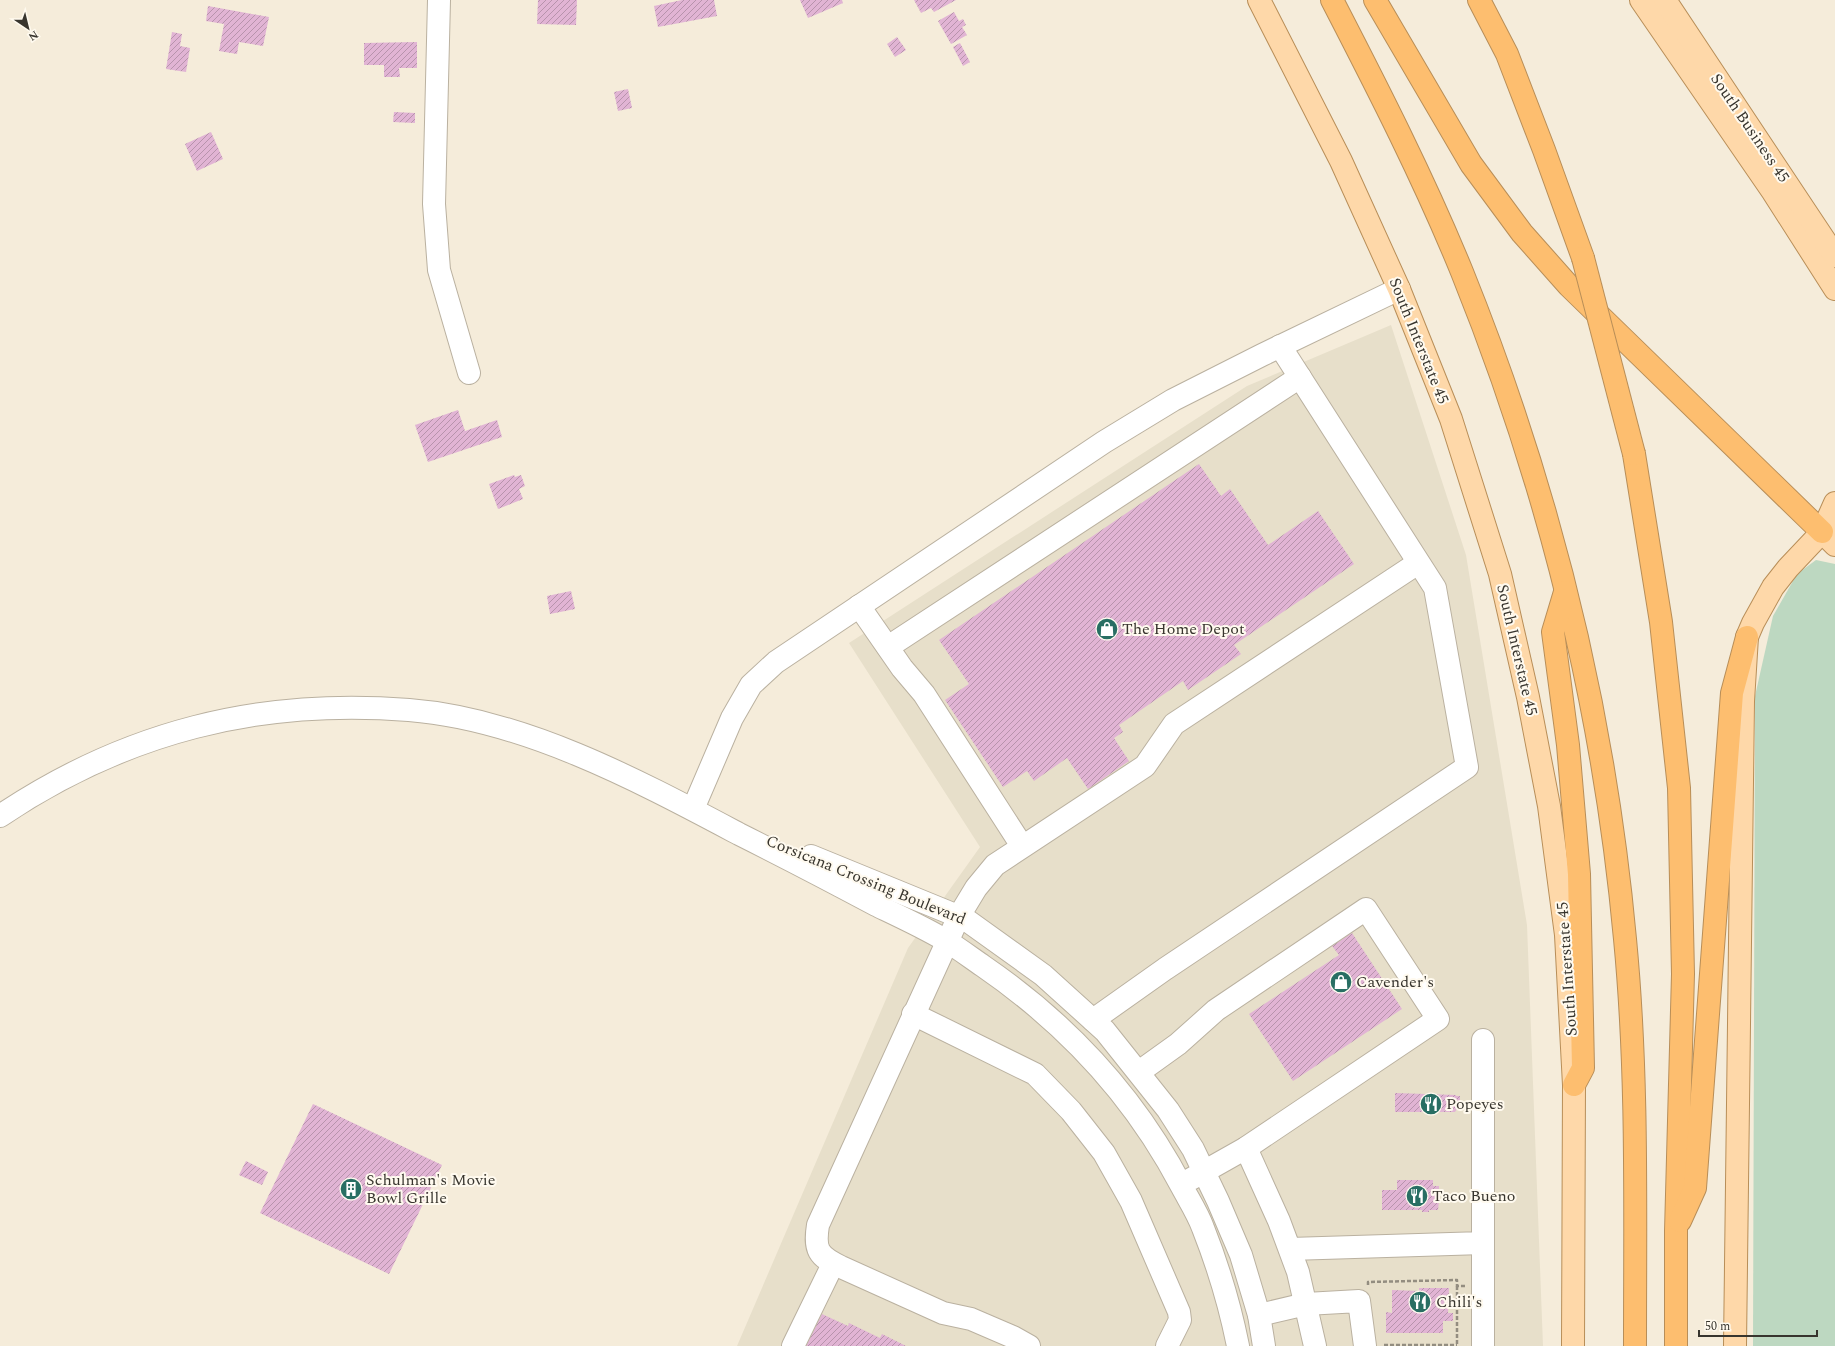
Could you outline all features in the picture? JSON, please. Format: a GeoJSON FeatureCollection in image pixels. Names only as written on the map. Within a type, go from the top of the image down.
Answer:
{"type":"FeatureCollection","features":[{"type":"Feature","properties":{"kind":"highway"},"geometry":{"type":"LineString","coordinates":[[1332,0],[1414,161],[1466,284],[1519,429],[1552,540],[1592,707],[1602,764],[1625,938],[1634,1054],[1635,1346]]}},
{"type":"Feature","properties":{"kind":"highway"},"geometry":{"type":"LineString","coordinates":[[1375,0],[1464,153],[1522,233],[1569,286],[1828,539]]}},
{"type":"Feature","properties":{"kind":"highway"},"geometry":{"type":"LineString","coordinates":[[1479,0],[1510,62],[1583,258],[1634,454],[1661,622],[1679,788],[1683,974],[1676,1232],[1676,1346]]}},
{"type":"Feature","properties":{"kind":"highway"},"geometry":{"type":"LineString","coordinates":[[1565,590],[1553,632],[1568,745],[1579,874],[1583,1068],[1574,1085]]}},
{"type":"Feature","properties":{"kind":"highway"},"geometry":{"type":"LineString","coordinates":[[1676,1232],[1694,1188],[1732,693],[1747,637]]}},
{"type":"Feature","properties":{"kind":"main road","name":"South Interstate 45"},"geometry":{"type":"LineString","coordinates":[[1259,0],[1341,161],[1399,289],[1451,419],[1500,574],[1528,697],[1549,806],[1566,935],[1574,1085],[1573,1346]]}},
{"type":"Feature","properties":{"kind":"main road"},"geometry":{"type":"LineString","coordinates":[[1641,0],[1773,192],[1835,289]]}},
{"type":"Feature","properties":{"kind":"main road","name":"South Business 45"},"geometry":{"type":"LineString","coordinates":[[1665,0],[1835,256]]}},
{"type":"Feature","properties":{"kind":"main road"},"geometry":{"type":"LineString","coordinates":[[1735,1346],[1743,701],[1747,637],[1773,587],[1788,568],[1828,539],[1835,503]]}},
{"type":"Feature","properties":{"kind":"street"},"geometry":{"type":"LineString","coordinates":[[439,0],[434,204],[439,270],[469,373]]}},
{"type":"Feature","properties":{"kind":"street"},"geometry":{"type":"LineString","coordinates":[[692,809],[732,718],[751,685],[776,662],[1104,442],[1173,400],[1280,346],[1399,289]]}},
{"type":"Feature","properties":{"kind":"street"},"geometry":{"type":"LineString","coordinates":[[1093,1020],[1171,965],[1467,767],[1435,588],[1280,346]]}},
{"type":"Feature","properties":{"kind":"street"},"geometry":{"type":"LineString","coordinates":[[888,647],[1300,377]]}},
{"type":"Feature","properties":{"kind":"street"},"geometry":{"type":"LineString","coordinates":[[1028,1346],[1014,1336],[971,1320],[942,1313],[833,1264],[820,1254],[817,1247],[816,1238],[818,1225],[946,941],[976,888],[995,865],[1145,766],[1174,724],[1418,563]]}},
{"type":"Feature","properties":{"kind":"street"},"geometry":{"type":"LineString","coordinates":[[860,606],[902,668],[924,694],[1022,846]]}},
{"type":"Feature","properties":{"kind":"street","name":"Corsicana Crossing Boulevard"},"geometry":{"type":"LineString","coordinates":[[0,816],[73,772],[103,758],[152,739],[188,728],[235,717],[285,711],[332,708],[414,710],[503,728],[584,758],[692,809],[946,941],[1020,991],[1072,1038],[1129,1102],[1170,1164],[1202,1226],[1231,1311],[1238,1346]]}},
{"type":"Feature","properties":{"kind":"street","name":"Corsicana Crossing Boulevard"},"geometry":{"type":"LineString","coordinates":[[692,809],[959,916],[1043,975],[1105,1031],[1168,1110],[1193,1149],[1218,1201],[1241,1255],[1259,1315],[1264,1346]]}},
{"type":"Feature","properties":{"kind":"street"},"geometry":{"type":"LineString","coordinates":[[1139,1072],[1178,1044],[1216,1010],[1366,909],[1438,1019],[1246,1148],[1205,1173],[1181,1184]]}},
{"type":"Feature","properties":{"kind":"street"},"geometry":{"type":"LineString","coordinates":[[913,1014],[1035,1074],[1071,1111],[1104,1153],[1131,1201],[1179,1312],[1180,1320],[1167,1346]]}},
{"type":"Feature","properties":{"kind":"street"},"geometry":{"type":"LineString","coordinates":[[1483,1040],[1483,1346]]}},
{"type":"Feature","properties":{"kind":"street"},"geometry":{"type":"LineString","coordinates":[[1246,1148],[1280,1221],[1290,1249],[1306,1304],[1315,1346]]}},
{"type":"Feature","properties":{"kind":"street"},"geometry":{"type":"LineString","coordinates":[[1290,1249],[1483,1243]]}},
{"type":"Feature","properties":{"kind":"street"},"geometry":{"type":"LineString","coordinates":[[793,1346],[833,1264]]}},
{"type":"Feature","properties":{"kind":"street"},"geometry":{"type":"LineString","coordinates":[[1259,1315],[1306,1304],[1359,1301],[1365,1345]]}},
{"type":"Feature","properties":{"kind":"path"},"geometry":{"type":"LineString","coordinates":[[1359,1301],[1368,1296],[1368,1282],[1457,1280],[1457,1346],[1365,1345]]}},
{"type":"Feature","properties":{"kind":"path"},"geometry":{"type":"LineString","coordinates":[[1457,1286],[1483,1285]]}},
{"type":"Feature","properties":{"kind":"shaded area"},"geometry":{"type":"Polygon","coordinates":[[[1391,325],[1466,555],[1527,925],[1543,1346],[737,1346],[908,948],[980,847],[849,643],[1247,386],[1391,325]]]}},
{"type":"Feature","properties":{"kind":"green space"},"geometry":{"type":"Polygon","coordinates":[[[1816,560],[1835,564],[1835,1346],[1753,1346],[1755,696],[1773,616],[1797,574],[1816,560]]]}},
{"type":"Feature","properties":{"kind":"building"},"geometry":{"type":"Polygon","coordinates":[[[538,0],[577,0],[576,25],[537,24],[538,0]]]}},
{"type":"Feature","properties":{"kind":"building"},"geometry":{"type":"Polygon","coordinates":[[[682,0],[714,0],[717,16],[658,27],[654,6],[682,0]]]}},
{"type":"Feature","properties":{"kind":"building"},"geometry":{"type":"Polygon","coordinates":[[[800,0],[842,0],[843,3],[808,18],[800,0]]]}},
{"type":"Feature","properties":{"kind":"building"},"geometry":{"type":"Polygon","coordinates":[[[914,0],[956,0],[934,12],[931,8],[921,13],[914,0]]]}},
{"type":"Feature","properties":{"kind":"building"},"geometry":{"type":"Polygon","coordinates":[[[208,6],[269,17],[263,46],[239,42],[237,54],[219,51],[224,24],[206,21],[208,6]]]}},
{"type":"Feature","properties":{"kind":"building"},"geometry":{"type":"Polygon","coordinates":[[[954,12],[959,21],[963,19],[966,25],[962,27],[967,35],[951,44],[938,21],[954,12]]]}},
{"type":"Feature","properties":{"kind":"building"},"geometry":{"type":"Polygon","coordinates":[[[172,32],[182,34],[180,46],[190,48],[186,72],[166,69],[172,32]]]}},
{"type":"Feature","properties":{"kind":"building"},"geometry":{"type":"Polygon","coordinates":[[[897,37],[906,50],[895,57],[887,44],[897,37]]]}},
{"type":"Feature","properties":{"kind":"building"},"geometry":{"type":"Polygon","coordinates":[[[417,42],[417,68],[399,68],[400,77],[384,77],[384,65],[364,65],[364,43],[417,42]]]}},
{"type":"Feature","properties":{"kind":"building"},"geometry":{"type":"Polygon","coordinates":[[[960,43],[970,62],[963,66],[953,47],[960,43]]]}},
{"type":"Feature","properties":{"kind":"building"},"geometry":{"type":"Polygon","coordinates":[[[628,89],[632,108],[618,111],[614,92],[628,89]]]}},
{"type":"Feature","properties":{"kind":"building"},"geometry":{"type":"Polygon","coordinates":[[[394,112],[415,113],[415,123],[393,122],[394,112]]]}},
{"type":"Feature","properties":{"kind":"building"},"geometry":{"type":"Polygon","coordinates":[[[211,132],[223,159],[197,171],[185,144],[211,132]]]}},
{"type":"Feature","properties":{"kind":"building"},"geometry":{"type":"Polygon","coordinates":[[[458,410],[465,431],[497,420],[502,437],[428,462],[415,425],[458,410]]]}},
{"type":"Feature","properties":{"kind":"building","name":"The Home Depot"},"geometry":{"type":"Polygon","coordinates":[[[1199,464],[1221,496],[1230,489],[1268,545],[1318,511],[1354,564],[1234,645],[1241,654],[1188,690],[1183,681],[1119,725],[1123,732],[1114,738],[1129,761],[1088,789],[1067,758],[1034,781],[1027,771],[1003,787],[945,700],[969,684],[939,640],[1199,464]]]}},
{"type":"Feature","properties":{"kind":"building"},"geometry":{"type":"Polygon","coordinates":[[[514,475],[515,477],[521,475],[525,486],[519,489],[523,499],[498,509],[489,484],[514,475]]]}},
{"type":"Feature","properties":{"kind":"building"},"geometry":{"type":"Polygon","coordinates":[[[571,591],[575,609],[550,614],[547,596],[571,591]]]}},
{"type":"Feature","properties":{"kind":"building","name":"Cavender's"},"geometry":{"type":"Polygon","coordinates":[[[1352,933],[1402,1009],[1293,1081],[1249,1014],[1339,955],[1332,946],[1352,933]]]}},
{"type":"Feature","properties":{"kind":"building"},"geometry":{"type":"Polygon","coordinates":[[[1395,1093],[1456,1095],[1460,1096],[1460,1109],[1457,1109],[1455,1112],[1395,1112],[1395,1093]]]}},
{"type":"Feature","properties":{"kind":"building","name":"Schulman's Movie Bowl Grille"},"geometry":{"type":"Polygon","coordinates":[[[313,1104],[442,1165],[389,1274],[260,1213],[313,1104]]]}},
{"type":"Feature","properties":{"kind":"building"},"geometry":{"type":"Polygon","coordinates":[[[246,1161],[268,1172],[262,1185],[239,1175],[246,1161]]]}},
{"type":"Feature","properties":{"kind":"building"},"geometry":{"type":"Polygon","coordinates":[[[1397,1180],[1433,1180],[1433,1186],[1439,1186],[1440,1192],[1438,1210],[1422,1212],[1422,1210],[1382,1210],[1382,1190],[1397,1190],[1397,1180]]]}},
{"type":"Feature","properties":{"kind":"building","name":"Chili's"},"geometry":{"type":"Polygon","coordinates":[[[1419,1288],[1449,1288],[1448,1313],[1453,1313],[1453,1321],[1443,1321],[1443,1333],[1386,1333],[1386,1312],[1392,1313],[1392,1290],[1419,1291],[1419,1288]]]}},
{"type":"Feature","properties":{"kind":"building"},"geometry":{"type":"Polygon","coordinates":[[[822,1314],[848,1326],[849,1323],[880,1338],[882,1334],[906,1346],[806,1346],[822,1314]]]}},
{"type":"Feature","properties":{"kind":"place","name":"The Home Depot"},"geometry":{"type":"Point","coordinates":[1107,629]}},
{"type":"Feature","properties":{"kind":"place","name":"Cavender's"},"geometry":{"type":"Point","coordinates":[1341,982]}},
{"type":"Feature","properties":{"kind":"place","name":"Popeyes"},"geometry":{"type":"Point","coordinates":[1431,1104]}},
{"type":"Feature","properties":{"kind":"place","name":"Schulman's Movie Bowl Grille"},"geometry":{"type":"Point","coordinates":[351,1189]}},
{"type":"Feature","properties":{"kind":"place","name":"Taco Bueno"},"geometry":{"type":"Point","coordinates":[1417,1196]}},
{"type":"Feature","properties":{"kind":"place","name":"Chili's"},"geometry":{"type":"Point","coordinates":[1420,1302]}}]}
